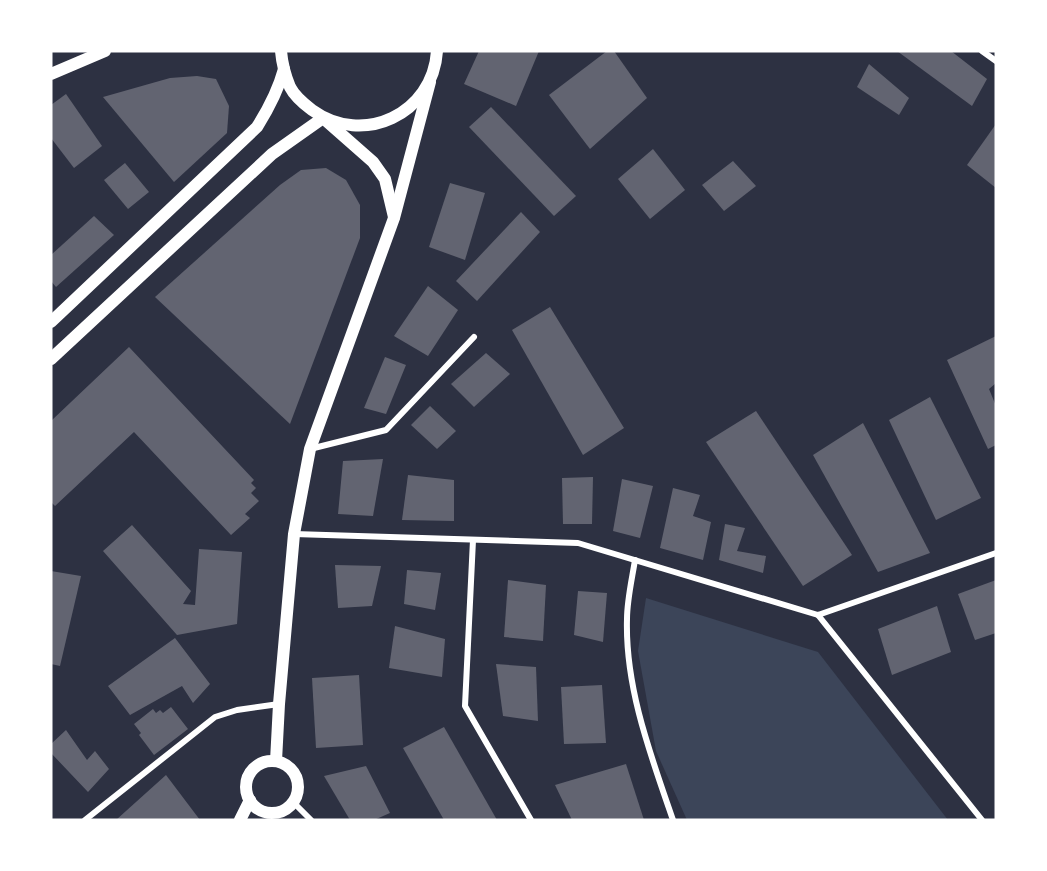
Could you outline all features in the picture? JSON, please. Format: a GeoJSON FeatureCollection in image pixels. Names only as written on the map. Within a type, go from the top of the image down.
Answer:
{"type":"FeatureCollection","features":[{"type":"Feature","properties":{"kind":"main road"},"geometry":{"type":"LineString","coordinates":[[51,74],[105,51]]}},
{"type":"Feature","properties":{"kind":"main road"},"geometry":{"type":"LineString","coordinates":[[280,51],[291,89],[306,105],[373,162],[385,179],[394,218]]}},
{"type":"Feature","properties":{"kind":"main road"},"geometry":{"type":"LineString","coordinates":[[276,761],[294,534],[310,449],[394,218],[437,63],[438,51]]}},
{"type":"Feature","properties":{"kind":"main road"},"geometry":{"type":"LineString","coordinates":[[51,322],[257,127],[270,108],[284,69]]}},
{"type":"Feature","properties":{"kind":"main road"},"geometry":{"type":"LineString","coordinates":[[322,117],[346,125],[372,125],[395,117],[416,102],[430,82]]}},
{"type":"Feature","properties":{"kind":"main road"},"geometry":{"type":"LineString","coordinates":[[51,360],[272,154],[322,117]]}},
{"type":"Feature","properties":{"kind":"main road"},"geometry":{"type":"LineString","coordinates":[[276,761],[285,764],[296,777],[297,794],[293,802],[279,812],[269,816],[255,807],[250,800],[246,784],[253,769],[260,764],[276,761]]}},
{"type":"Feature","properties":{"kind":"main road"},"geometry":{"type":"LineString","coordinates":[[240,820],[250,800]]}},
{"type":"Feature","properties":{"kind":"street"},"geometry":{"type":"LineString","coordinates":[[982,51],[996,62]]}},
{"type":"Feature","properties":{"kind":"street"},"geometry":{"type":"LineString","coordinates":[[310,449],[386,430],[474,337]]}},
{"type":"Feature","properties":{"kind":"street"},"geometry":{"type":"LineString","coordinates":[[294,534],[578,543],[818,615],[982,820]]}},
{"type":"Feature","properties":{"kind":"street"},"geometry":{"type":"LineString","coordinates":[[473,540],[465,706],[531,820]]}},
{"type":"Feature","properties":{"kind":"street"},"geometry":{"type":"LineString","coordinates":[[818,615],[996,553]]}},
{"type":"Feature","properties":{"kind":"street"},"geometry":{"type":"LineString","coordinates":[[635,560],[627,619],[630,675],[649,750],[673,820]]}},
{"type":"Feature","properties":{"kind":"street"},"geometry":{"type":"LineString","coordinates":[[85,820],[215,717],[237,710],[279,704]]}},
{"type":"Feature","properties":{"kind":"street"},"geometry":{"type":"LineString","coordinates":[[293,802],[311,820]]}},
{"type":"Feature","properties":{"kind":"shaded area"},"geometry":{"type":"Polygon","coordinates":[[[646,598],[818,652],[948,820],[687,820],[656,751],[638,651],[646,598]]]}},
{"type":"Feature","properties":{"kind":"building"},"geometry":{"type":"Polygon","coordinates":[[[479,51],[539,51],[516,106],[464,84],[479,51]]]}},
{"type":"Feature","properties":{"kind":"building"},"geometry":{"type":"Polygon","coordinates":[[[607,51],[614,51],[647,98],[590,149],[549,95],[607,51]]]}},
{"type":"Feature","properties":{"kind":"building"},"geometry":{"type":"Polygon","coordinates":[[[897,51],[951,51],[987,79],[972,106],[897,51]]]}},
{"type":"Feature","properties":{"kind":"building"},"geometry":{"type":"Polygon","coordinates":[[[869,64],[909,98],[899,115],[857,87],[869,64]]]}},
{"type":"Feature","properties":{"kind":"building"},"geometry":{"type":"Polygon","coordinates":[[[197,76],[216,79],[229,106],[227,133],[174,182],[103,97],[170,78],[197,76]]]}},
{"type":"Feature","properties":{"kind":"building"},"geometry":{"type":"Polygon","coordinates":[[[66,94],[102,146],[74,168],[51,138],[51,105],[66,94]]]}},
{"type":"Feature","properties":{"kind":"building"},"geometry":{"type":"Polygon","coordinates":[[[491,107],[576,196],[554,216],[469,127],[491,107]]]}},
{"type":"Feature","properties":{"kind":"building"},"geometry":{"type":"Polygon","coordinates":[[[996,124],[996,188],[967,165],[996,124]]]}},
{"type":"Feature","properties":{"kind":"building"},"geometry":{"type":"Polygon","coordinates":[[[653,149],[685,190],[650,219],[618,179],[653,149]]]}},
{"type":"Feature","properties":{"kind":"building"},"geometry":{"type":"Polygon","coordinates":[[[733,161],[756,186],[724,211],[702,185],[733,161]]]}},
{"type":"Feature","properties":{"kind":"building"},"geometry":{"type":"Polygon","coordinates":[[[125,163],[149,192],[128,209],[104,180],[125,163]]]}},
{"type":"Feature","properties":{"kind":"building"},"geometry":{"type":"Polygon","coordinates":[[[326,168],[346,180],[360,205],[360,238],[290,424],[155,297],[280,185],[301,170],[326,168]]]}},
{"type":"Feature","properties":{"kind":"building"},"geometry":{"type":"Polygon","coordinates":[[[450,183],[485,193],[465,260],[429,247],[450,183]]]}},
{"type":"Feature","properties":{"kind":"building"},"geometry":{"type":"Polygon","coordinates":[[[521,212],[540,232],[477,301],[456,281],[521,212]]]}},
{"type":"Feature","properties":{"kind":"building"},"geometry":{"type":"Polygon","coordinates":[[[94,216],[114,235],[56,287],[51,281],[51,255],[94,216]]]}},
{"type":"Feature","properties":{"kind":"building"},"geometry":{"type":"Polygon","coordinates":[[[428,286],[458,310],[428,356],[394,336],[428,286]]]}},
{"type":"Feature","properties":{"kind":"building"},"geometry":{"type":"Polygon","coordinates":[[[550,307],[624,428],[583,455],[512,330],[550,307]]]}},
{"type":"Feature","properties":{"kind":"building"},"geometry":{"type":"Polygon","coordinates":[[[996,336],[996,383],[989,389],[996,406],[996,445],[988,449],[947,360],[996,336]]]}},
{"type":"Feature","properties":{"kind":"building"},"geometry":{"type":"Polygon","coordinates":[[[129,347],[254,480],[251,483],[256,488],[251,493],[259,501],[245,514],[250,518],[231,535],[134,432],[55,506],[51,502],[51,421],[129,347]]]}},
{"type":"Feature","properties":{"kind":"building"},"geometry":{"type":"Polygon","coordinates":[[[486,353],[510,374],[474,407],[451,384],[486,353]]]}},
{"type":"Feature","properties":{"kind":"building"},"geometry":{"type":"Polygon","coordinates":[[[385,357],[406,365],[386,414],[364,408],[385,357]]]}},
{"type":"Feature","properties":{"kind":"building"},"geometry":{"type":"Polygon","coordinates":[[[930,397],[981,498],[936,520],[889,420],[930,397]]]}},
{"type":"Feature","properties":{"kind":"building"},"geometry":{"type":"Polygon","coordinates":[[[430,406],[456,431],[437,449],[411,425],[430,406]]]}},
{"type":"Feature","properties":{"kind":"building"},"geometry":{"type":"Polygon","coordinates":[[[756,411],[852,555],[803,586],[706,442],[756,411]]]}},
{"type":"Feature","properties":{"kind":"building"},"geometry":{"type":"Polygon","coordinates":[[[863,423],[930,553],[878,572],[813,455],[863,423]]]}},
{"type":"Feature","properties":{"kind":"building"},"geometry":{"type":"Polygon","coordinates":[[[383,459],[373,516],[338,514],[343,461],[383,459]]]}},
{"type":"Feature","properties":{"kind":"building"},"geometry":{"type":"Polygon","coordinates":[[[408,475],[454,480],[454,521],[402,520],[408,475]]]}},
{"type":"Feature","properties":{"kind":"building"},"geometry":{"type":"Polygon","coordinates":[[[593,477],[592,524],[563,524],[562,478],[593,477]]]}},
{"type":"Feature","properties":{"kind":"building"},"geometry":{"type":"Polygon","coordinates":[[[622,479],[653,486],[640,538],[613,531],[622,479]]]}},
{"type":"Feature","properties":{"kind":"building"},"geometry":{"type":"Polygon","coordinates":[[[673,488],[700,495],[693,516],[711,522],[703,560],[660,548],[673,488]]]}},
{"type":"Feature","properties":{"kind":"building"},"geometry":{"type":"Polygon","coordinates":[[[725,524],[745,528],[737,551],[766,556],[763,573],[719,560],[725,524]]]}},
{"type":"Feature","properties":{"kind":"building"},"geometry":{"type":"Polygon","coordinates":[[[132,525],[191,591],[183,604],[195,605],[199,549],[242,552],[237,624],[177,635],[103,551],[132,525]]]}},
{"type":"Feature","properties":{"kind":"building"},"geometry":{"type":"Polygon","coordinates":[[[335,565],[381,566],[372,606],[338,608],[335,565]]]}},
{"type":"Feature","properties":{"kind":"building"},"geometry":{"type":"Polygon","coordinates":[[[407,570],[441,573],[435,610],[404,604],[407,570]]]}},
{"type":"Feature","properties":{"kind":"building"},"geometry":{"type":"Polygon","coordinates":[[[51,571],[81,576],[60,666],[51,664],[51,571]]]}},
{"type":"Feature","properties":{"kind":"building"},"geometry":{"type":"Polygon","coordinates":[[[508,580],[546,585],[543,641],[504,637],[508,580]]]}},
{"type":"Feature","properties":{"kind":"building"},"geometry":{"type":"Polygon","coordinates":[[[996,580],[996,633],[975,640],[958,594],[996,580]]]}},
{"type":"Feature","properties":{"kind":"building"},"geometry":{"type":"Polygon","coordinates":[[[578,591],[607,593],[603,642],[574,635],[578,591]]]}},
{"type":"Feature","properties":{"kind":"building"},"geometry":{"type":"Polygon","coordinates":[[[937,606],[951,652],[892,675],[878,629],[937,606]]]}},
{"type":"Feature","properties":{"kind":"building"},"geometry":{"type":"Polygon","coordinates":[[[395,626],[445,639],[442,677],[389,668],[395,626]]]}},
{"type":"Feature","properties":{"kind":"building"},"geometry":{"type":"Polygon","coordinates":[[[175,638],[210,684],[193,703],[182,686],[130,715],[108,686],[175,638]]]}},
{"type":"Feature","properties":{"kind":"building"},"geometry":{"type":"Polygon","coordinates":[[[496,664],[536,667],[538,721],[503,716],[496,664]]]}},
{"type":"Feature","properties":{"kind":"building"},"geometry":{"type":"Polygon","coordinates":[[[359,675],[363,745],[316,748],[312,678],[359,675]]]}},
{"type":"Feature","properties":{"kind":"building"},"geometry":{"type":"Polygon","coordinates":[[[602,685],[606,743],[564,744],[561,687],[602,685]]]}},
{"type":"Feature","properties":{"kind":"building"},"geometry":{"type":"Polygon","coordinates":[[[171,707],[188,729],[154,755],[134,724],[153,709],[156,713],[160,710],[163,713],[171,707]]]}},
{"type":"Feature","properties":{"kind":"building"},"geometry":{"type":"Polygon","coordinates":[[[444,727],[497,820],[444,820],[403,748],[444,727]]]}},
{"type":"Feature","properties":{"kind":"building"},"geometry":{"type":"Polygon","coordinates":[[[66,730],[87,760],[95,751],[109,769],[88,792],[51,753],[51,744],[66,730]]]}},
{"type":"Feature","properties":{"kind":"building"},"geometry":{"type":"Polygon","coordinates":[[[626,764],[644,820],[572,820],[555,785],[626,764]]]}},
{"type":"Feature","properties":{"kind":"building"},"geometry":{"type":"Polygon","coordinates":[[[366,766],[390,813],[374,820],[350,820],[324,776],[366,766]]]}},
{"type":"Feature","properties":{"kind":"building"},"geometry":{"type":"Polygon","coordinates":[[[166,775],[200,820],[116,820],[166,775]]]}}]}
